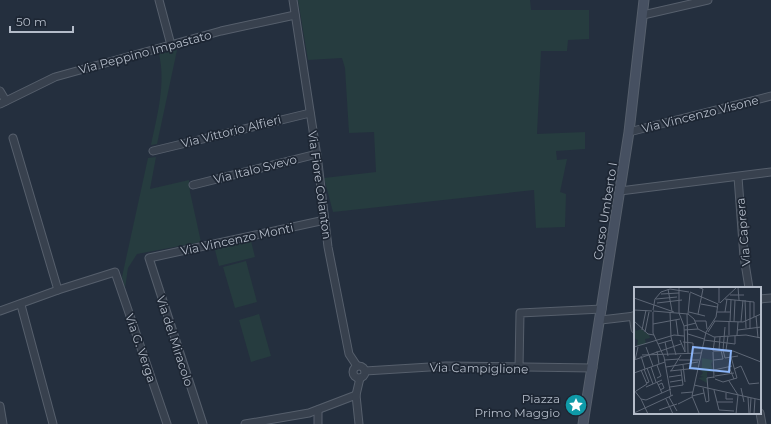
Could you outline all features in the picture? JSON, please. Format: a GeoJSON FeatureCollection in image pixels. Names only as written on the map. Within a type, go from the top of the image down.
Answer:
{"type":"FeatureCollection","features":[{"type":"Feature","properties":{"kind":"main road","name":"Corso Umberto I"},"geometry":{"type":"LineString","coordinates":[[583,424],[601,320],[629,132],[644,0]]}},
{"type":"Feature","properties":{"kind":"street"},"geometry":{"type":"LineString","coordinates":[[159,0],[171,45]]}},
{"type":"Feature","properties":{"kind":"street","name":"Via Fiore Colanton"},"geometry":{"type":"LineString","coordinates":[[293,0],[317,154],[328,247],[344,334],[349,354],[357,366]]}},
{"type":"Feature","properties":{"kind":"street"},"geometry":{"type":"LineString","coordinates":[[643,15],[708,0]]}},
{"type":"Feature","properties":{"kind":"street","name":"Via Peppino Impastato"},"geometry":{"type":"LineString","coordinates":[[3,103],[55,77],[171,45],[295,15]]}},
{"type":"Feature","properties":{"kind":"street"},"geometry":{"type":"LineString","coordinates":[[0,91],[3,103]]}},
{"type":"Feature","properties":{"kind":"street","name":"Via Vincenzo Visone"},"geometry":{"type":"LineString","coordinates":[[629,132],[771,96]]}},
{"type":"Feature","properties":{"kind":"street","name":"Via Vittorio Alfieri"},"geometry":{"type":"LineString","coordinates":[[153,151],[310,113]]}},
{"type":"Feature","properties":{"kind":"street"},"geometry":{"type":"LineString","coordinates":[[0,311],[58,290],[14,138]]}},
{"type":"Feature","properties":{"kind":"street","name":"Via Italo Svevo"},"geometry":{"type":"LineString","coordinates":[[193,185],[317,154]]}},
{"type":"Feature","properties":{"kind":"street"},"geometry":{"type":"LineString","coordinates":[[620,192],[771,172]]}},
{"type":"Feature","properties":{"kind":"street","name":"Via Caprera"},"geometry":{"type":"LineString","coordinates":[[738,177],[744,257],[749,287]]}},
{"type":"Feature","properties":{"kind":"street","name":"Via Vincenzo Monti"},"geometry":{"type":"LineString","coordinates":[[149,258],[325,220]]}},
{"type":"Feature","properties":{"kind":"street","name":"Via del Miracolo"},"geometry":{"type":"LineString","coordinates":[[149,258],[202,424]]}},
{"type":"Feature","properties":{"kind":"street","name":"Via G. Verga"},"geometry":{"type":"LineString","coordinates":[[58,290],[115,272],[167,424]]}},
{"type":"Feature","properties":{"kind":"street"},"geometry":{"type":"LineString","coordinates":[[761,299],[771,298]]}},
{"type":"Feature","properties":{"kind":"street"},"geometry":{"type":"LineString","coordinates":[[20,305],[53,424]]}},
{"type":"Feature","properties":{"kind":"street"},"geometry":{"type":"LineString","coordinates":[[519,368],[520,313],[602,310]]}},
{"type":"Feature","properties":{"kind":"street"},"geometry":{"type":"LineString","coordinates":[[601,320],[634,316]]}},
{"type":"Feature","properties":{"kind":"street"},"geometry":{"type":"LineString","coordinates":[[359,424],[356,395],[360,378],[365,375],[365,371],[362,366],[357,366],[354,368],[353,374],[360,378]]}},
{"type":"Feature","properties":{"kind":"street","name":"Via Campiglione"},"geometry":{"type":"LineString","coordinates":[[365,371],[446,366],[593,368]]}},
{"type":"Feature","properties":{"kind":"street"},"geometry":{"type":"LineString","coordinates":[[246,424],[294,417],[318,410],[356,395]]}},
{"type":"Feature","properties":{"kind":"street"},"geometry":{"type":"LineString","coordinates":[[0,406],[3,424]]}},
{"type":"Feature","properties":{"kind":"street"},"geometry":{"type":"LineString","coordinates":[[318,410],[318,424]]}},
{"type":"Feature","properties":{"kind":"street"},"geometry":{"type":"LineString","coordinates":[[760,414],[762,424]]}},
{"type":"Feature","properties":{"kind":"green space"},"geometry":{"type":"Polygon","coordinates":[[[298,0],[530,0],[531,10],[589,10],[589,39],[568,40],[567,51],[541,51],[537,134],[585,132],[585,149],[556,151],[557,160],[567,159],[560,192],[566,194],[565,227],[536,228],[534,190],[333,212],[324,178],[376,172],[374,132],[349,133],[345,68],[342,58],[308,60],[298,0]]]}},
{"type":"Feature","properties":{"kind":"green space"},"geometry":{"type":"Polygon","coordinates":[[[177,50],[157,144],[151,145],[160,100],[162,77],[159,54],[177,50]]]}},
{"type":"Feature","properties":{"kind":"green space"},"geometry":{"type":"Polygon","coordinates":[[[156,157],[150,189],[189,180],[190,192],[201,242],[137,254],[128,268],[125,288],[122,277],[148,158],[156,157]]]}},
{"type":"Feature","properties":{"kind":"green space"},"geometry":{"type":"Polygon","coordinates":[[[251,241],[255,257],[219,266],[215,250],[251,241]]]}},
{"type":"Feature","properties":{"kind":"green space"},"geometry":{"type":"Polygon","coordinates":[[[246,261],[257,302],[235,308],[223,267],[246,261]]]}},
{"type":"Feature","properties":{"kind":"green space"},"geometry":{"type":"Polygon","coordinates":[[[259,314],[271,356],[251,362],[239,320],[259,314]]]}},
{"type":"Feature","properties":{"kind":"place","name":"Piazza Primo Maggio"},"geometry":{"type":"Point","coordinates":[576,405]}}]}
